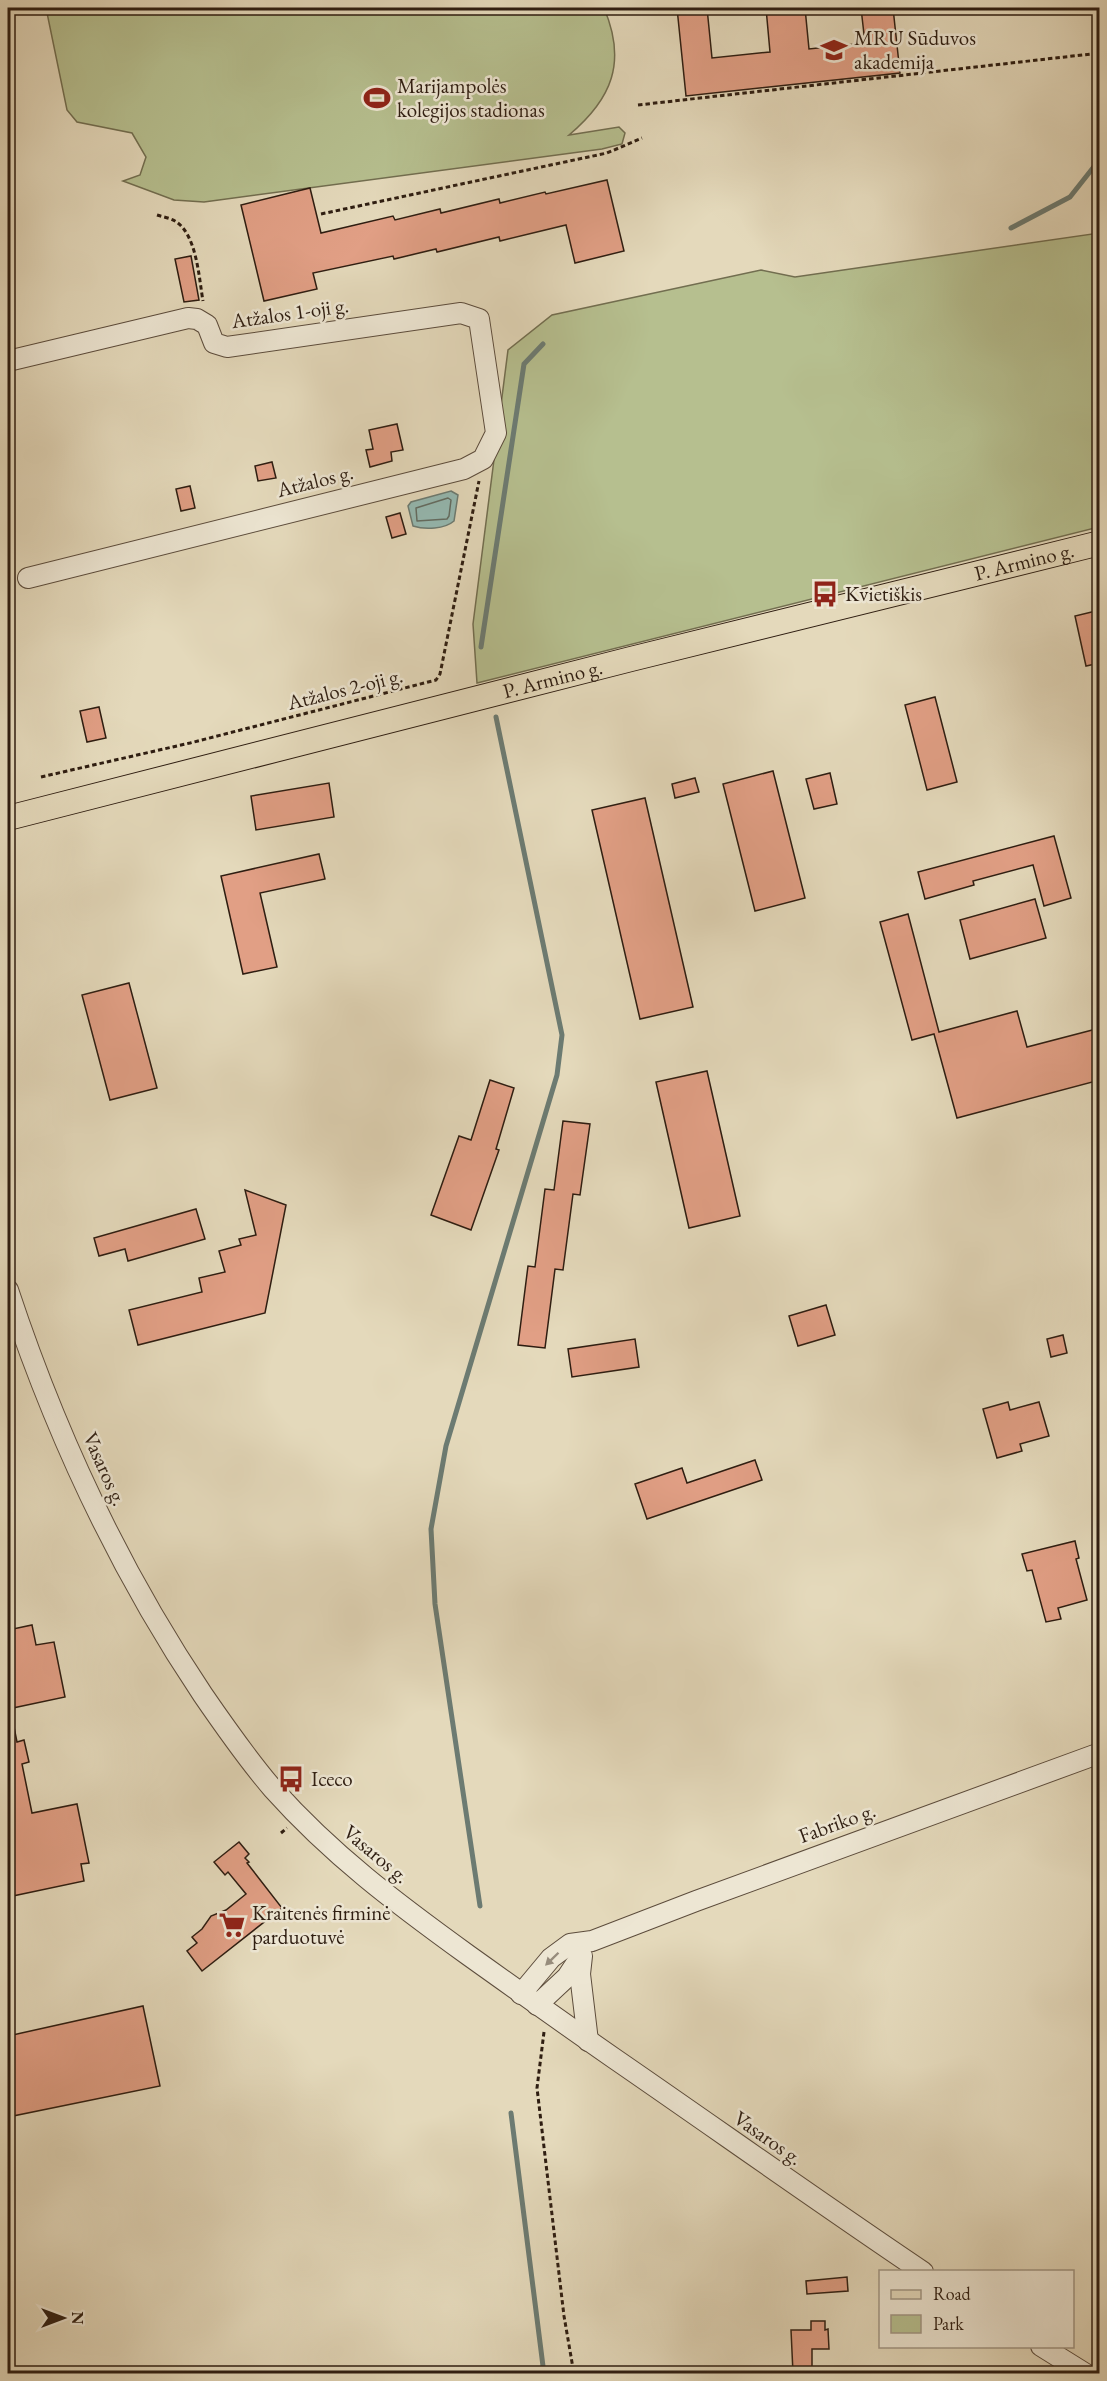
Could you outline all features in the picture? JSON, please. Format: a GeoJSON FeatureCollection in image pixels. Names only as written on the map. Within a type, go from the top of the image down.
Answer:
{"type":"FeatureCollection","features":[{"type":"Feature","properties":{"kind":"main road","name":"P. Armino g."},"geometry":{"type":"LineString","coordinates":[[8,818],[631,659],[1100,543]]}},
{"type":"Feature","properties":{"kind":"street","name":"Atžalos 1-oji g."},"geometry":{"type":"LineString","coordinates":[[8,361],[188,318],[197,319],[207,325],[214,343],[227,347],[461,313],[479,320],[482,330],[496,433],[483,459]]}},
{"type":"Feature","properties":{"kind":"street","name":"Atžalos g."},"geometry":{"type":"LineString","coordinates":[[28,578],[464,469],[483,459]]}},
{"type":"Feature","properties":{"kind":"street","name":"Vasaros g."},"geometry":{"type":"LineString","coordinates":[[8,1290],[41,1384],[98,1514],[179,1659],[223,1725],[271,1786],[336,1853],[378,1889],[588,2041],[805,2193],[921,2270]]}},
{"type":"Feature","properties":{"kind":"street","name":"Fabriko g."},"geometry":{"type":"LineString","coordinates":[[587,1948],[696,1901],[1100,1753]]}},
{"type":"Feature","properties":{"kind":"street"},"geometry":{"type":"LineString","coordinates":[[536,2004],[567,1977],[587,1948]]}},
{"type":"Feature","properties":{"kind":"street"},"geometry":{"type":"LineString","coordinates":[[587,1948],[580,1974],[588,2041]]}},
{"type":"Feature","properties":{"kind":"street"},"geometry":{"type":"LineString","coordinates":[[1044,2348],[1086,2373]]}},
{"type":"Feature","properties":{"kind":"path"},"geometry":{"type":"LineString","coordinates":[[638,105],[1100,53]]}},
{"type":"Feature","properties":{"kind":"path"},"geometry":{"type":"LineString","coordinates":[[321,214],[607,153],[642,138]]}},
{"type":"Feature","properties":{"kind":"path"},"geometry":{"type":"LineString","coordinates":[[157,214],[181,226],[194,248],[207,325]]}},
{"type":"Feature","properties":{"kind":"path","name":"Atžalos 2-oji g."},"geometry":{"type":"LineString","coordinates":[[41,777],[201,740],[436,680],[440,674],[483,459]]}},
{"type":"Feature","properties":{"kind":"path"},"geometry":{"type":"LineString","coordinates":[[536,2004],[537,2088],[564,2316],[574,2373]]}},
{"type":"Feature","properties":{"kind":"green space","name":"Marijampolės kolegijos stadionas"},"geometry":{"type":"Polygon","coordinates":[[[46,8],[604,8],[611,27],[614,46],[611,78],[596,108],[569,135],[619,127],[625,133],[622,144],[602,149],[204,202],[174,200],[123,181],[140,175],[146,157],[132,133],[77,122],[67,110],[46,8]]]}},
{"type":"Feature","properties":{"kind":"green space"},"geometry":{"type":"Polygon","coordinates":[[[1099,233],[1099,527],[477,683],[473,624],[508,350],[552,315],[761,270],[795,277],[1099,233]]]}},
{"type":"Feature","properties":{"kind":"water"},"geometry":{"type":"Polygon","coordinates":[[[451,491],[458,495],[454,521],[435,528],[413,526],[408,506],[411,502],[451,491]]]}},
{"type":"Feature","properties":{"kind":"building","name":"MRU Sūduvos akademija"},"geometry":{"type":"Polygon","coordinates":[[[677,8],[707,8],[712,58],[770,52],[766,8],[805,8],[809,49],[865,43],[861,8],[893,8],[900,73],[686,96],[677,8]]]}},
{"type":"Feature","properties":{"kind":"building"},"geometry":{"type":"Polygon","coordinates":[[[607,180],[624,251],[575,263],[566,225],[500,241],[499,237],[437,252],[436,249],[394,259],[393,256],[313,273],[317,289],[264,301],[241,205],[310,188],[321,233],[393,216],[395,220],[440,209],[441,213],[499,199],[500,203],[607,180]]]}},
{"type":"Feature","properties":{"kind":"building"},"geometry":{"type":"Polygon","coordinates":[[[191,256],[199,300],[184,302],[175,259],[191,256]]]}},
{"type":"Feature","properties":{"kind":"building"},"geometry":{"type":"Polygon","coordinates":[[[397,424],[403,450],[391,452],[392,461],[370,467],[366,450],[373,449],[369,430],[397,424]]]}},
{"type":"Feature","properties":{"kind":"building"},"geometry":{"type":"Polygon","coordinates":[[[272,462],[276,478],[258,481],[255,466],[272,462]]]}},
{"type":"Feature","properties":{"kind":"building"},"geometry":{"type":"Polygon","coordinates":[[[190,486],[195,508],[181,511],[176,489],[190,486]]]}},
{"type":"Feature","properties":{"kind":"building"},"geometry":{"type":"Polygon","coordinates":[[[400,513],[406,534],[392,538],[386,517],[400,513]]]}},
{"type":"Feature","properties":{"kind":"building"},"geometry":{"type":"Polygon","coordinates":[[[1100,610],[1100,663],[1086,666],[1075,616],[1100,610]]]}},
{"type":"Feature","properties":{"kind":"building"},"geometry":{"type":"Polygon","coordinates":[[[935,697],[957,782],[927,790],[905,705],[935,697]]]}},
{"type":"Feature","properties":{"kind":"building"},"geometry":{"type":"Polygon","coordinates":[[[99,707],[106,738],[87,742],[80,711],[99,707]]]}},
{"type":"Feature","properties":{"kind":"building"},"geometry":{"type":"Polygon","coordinates":[[[773,771],[805,898],[755,911],[723,784],[773,771]]]}},
{"type":"Feature","properties":{"kind":"building"},"geometry":{"type":"Polygon","coordinates":[[[830,773],[837,804],[814,809],[806,779],[830,773]]]}},
{"type":"Feature","properties":{"kind":"building"},"geometry":{"type":"Polygon","coordinates":[[[695,778],[699,792],[675,798],[672,784],[695,778]]]}},
{"type":"Feature","properties":{"kind":"building"},"geometry":{"type":"Polygon","coordinates":[[[329,783],[334,817],[256,830],[251,796],[329,783]]]}},
{"type":"Feature","properties":{"kind":"building"},"geometry":{"type":"Polygon","coordinates":[[[645,798],[693,1007],[640,1019],[592,810],[645,798]]]}},
{"type":"Feature","properties":{"kind":"building"},"geometry":{"type":"Polygon","coordinates":[[[1054,836],[1071,898],[1044,906],[1033,865],[973,881],[974,885],[925,899],[918,872],[1054,836]]]}},
{"type":"Feature","properties":{"kind":"building"},"geometry":{"type":"Polygon","coordinates":[[[319,854],[325,879],[260,893],[277,967],[243,974],[221,876],[319,854]]]}},
{"type":"Feature","properties":{"kind":"building"},"geometry":{"type":"Polygon","coordinates":[[[1035,899],[1046,938],[970,959],[960,920],[1035,899]]]}},
{"type":"Feature","properties":{"kind":"building"},"geometry":{"type":"Polygon","coordinates":[[[908,914],[939,1032],[1017,1011],[1027,1047],[1100,1028],[1100,1080],[957,1118],[934,1034],[912,1040],[880,922],[908,914]]]}},
{"type":"Feature","properties":{"kind":"building"},"geometry":{"type":"Polygon","coordinates":[[[129,983],[157,1088],[110,1100],[82,995],[129,983]]]}},
{"type":"Feature","properties":{"kind":"building"},"geometry":{"type":"Polygon","coordinates":[[[707,1071],[740,1216],[689,1228],[656,1082],[707,1071]]]}},
{"type":"Feature","properties":{"kind":"building"},"geometry":{"type":"Polygon","coordinates":[[[490,1080],[514,1088],[496,1149],[499,1150],[471,1230],[431,1215],[459,1136],[471,1140],[490,1080]]]}},
{"type":"Feature","properties":{"kind":"building"},"geometry":{"type":"Polygon","coordinates":[[[563,1121],[590,1124],[580,1195],[573,1194],[563,1270],[555,1269],[545,1348],[518,1345],[528,1266],[535,1267],[545,1189],[554,1190],[563,1121]]]}},
{"type":"Feature","properties":{"kind":"building"},"geometry":{"type":"Polygon","coordinates":[[[245,1190],[286,1205],[265,1313],[138,1345],[129,1310],[202,1292],[199,1278],[225,1272],[219,1251],[241,1245],[239,1239],[256,1235],[245,1190]]]}},
{"type":"Feature","properties":{"kind":"building"},"geometry":{"type":"Polygon","coordinates":[[[196,1209],[205,1239],[128,1261],[125,1249],[99,1256],[94,1238],[196,1209]]]}},
{"type":"Feature","properties":{"kind":"building"},"geometry":{"type":"Polygon","coordinates":[[[826,1305],[835,1335],[798,1346],[789,1316],[826,1305]]]}},
{"type":"Feature","properties":{"kind":"building"},"geometry":{"type":"Polygon","coordinates":[[[1063,1335],[1067,1353],[1051,1357],[1047,1339],[1063,1335]]]}},
{"type":"Feature","properties":{"kind":"building"},"geometry":{"type":"Polygon","coordinates":[[[635,1339],[639,1367],[572,1377],[568,1349],[635,1339]]]}},
{"type":"Feature","properties":{"kind":"building"},"geometry":{"type":"Polygon","coordinates":[[[1008,1402],[1010,1410],[1039,1402],[1049,1436],[1020,1444],[1022,1451],[997,1458],[983,1409],[1008,1402]]]}},
{"type":"Feature","properties":{"kind":"building"},"geometry":{"type":"Polygon","coordinates":[[[755,1460],[762,1480],[647,1519],[635,1484],[682,1468],[687,1483],[755,1460]]]}},
{"type":"Feature","properties":{"kind":"building"},"geometry":{"type":"Polygon","coordinates":[[[1075,1541],[1079,1558],[1076,1559],[1087,1600],[1058,1608],[1061,1619],[1046,1622],[1032,1570],[1027,1571],[1022,1554],[1075,1541]]]}},
{"type":"Feature","properties":{"kind":"building"},"geometry":{"type":"Polygon","coordinates":[[[32,1625],[36,1645],[54,1642],[65,1697],[8,1709],[8,1630],[32,1625]]]}},
{"type":"Feature","properties":{"kind":"building"},"geometry":{"type":"Polygon","coordinates":[[[8,1727],[14,1727],[17,1742],[24,1740],[29,1762],[22,1764],[32,1813],[77,1804],[89,1863],[81,1864],[84,1881],[8,1897],[8,1727]]]}},
{"type":"Feature","properties":{"kind":"building","name":"Kraitenės firminė parduotuvė"},"geometry":{"type":"Polygon","coordinates":[[[239,1842],[249,1854],[245,1858],[249,1862],[247,1863],[282,1908],[202,1971],[187,1951],[197,1943],[192,1937],[202,1929],[211,1916],[226,1910],[246,1894],[228,1872],[225,1875],[214,1862],[239,1842]]]}},
{"type":"Feature","properties":{"kind":"building"},"geometry":{"type":"Polygon","coordinates":[[[143,2006],[160,2086],[8,2117],[8,2036],[143,2006]]]}},
{"type":"Feature","properties":{"kind":"building"},"geometry":{"type":"Polygon","coordinates":[[[847,2277],[848,2291],[807,2294],[806,2281],[847,2277]]]}},
{"type":"Feature","properties":{"kind":"building"},"geometry":{"type":"Polygon","coordinates":[[[811,2321],[825,2321],[825,2330],[828,2329],[829,2349],[812,2349],[812,2373],[793,2373],[791,2330],[811,2330],[811,2321]]]}},
{"type":"Feature","properties":{"kind":"waterway"},"geometry":{"type":"LineString","coordinates":[[1011,228],[1070,197],[1100,159]]}},
{"type":"Feature","properties":{"kind":"waterway"},"geometry":{"type":"LineString","coordinates":[[481,647],[524,364],[543,344]]}},
{"type":"Feature","properties":{"kind":"waterway"},"geometry":{"type":"LineString","coordinates":[[480,1906],[435,1604],[431,1529],[446,1446],[557,1075],[562,1035],[496,717]]}},
{"type":"Feature","properties":{"kind":"waterway"},"geometry":{"type":"LineString","coordinates":[[511,2113],[544,2374]]}},
{"type":"Feature","properties":{"kind":"place","name":"MRU Sūduvos akademija"},"geometry":{"type":"Point","coordinates":[834,50]}},
{"type":"Feature","properties":{"kind":"place","name":"Marijampolės kolegijos stadionas"},"geometry":{"type":"Point","coordinates":[377,98]}},
{"type":"Feature","properties":{"kind":"place","name":"Kvietiškis"},"geometry":{"type":"Point","coordinates":[825,594]}},
{"type":"Feature","properties":{"kind":"place","name":"Iceco"},"geometry":{"type":"Point","coordinates":[291,1779]}},
{"type":"Feature","properties":{"kind":"place","name":"Kraitenės firminė parduotuvė"},"geometry":{"type":"Point","coordinates":[232,1925]}}]}
